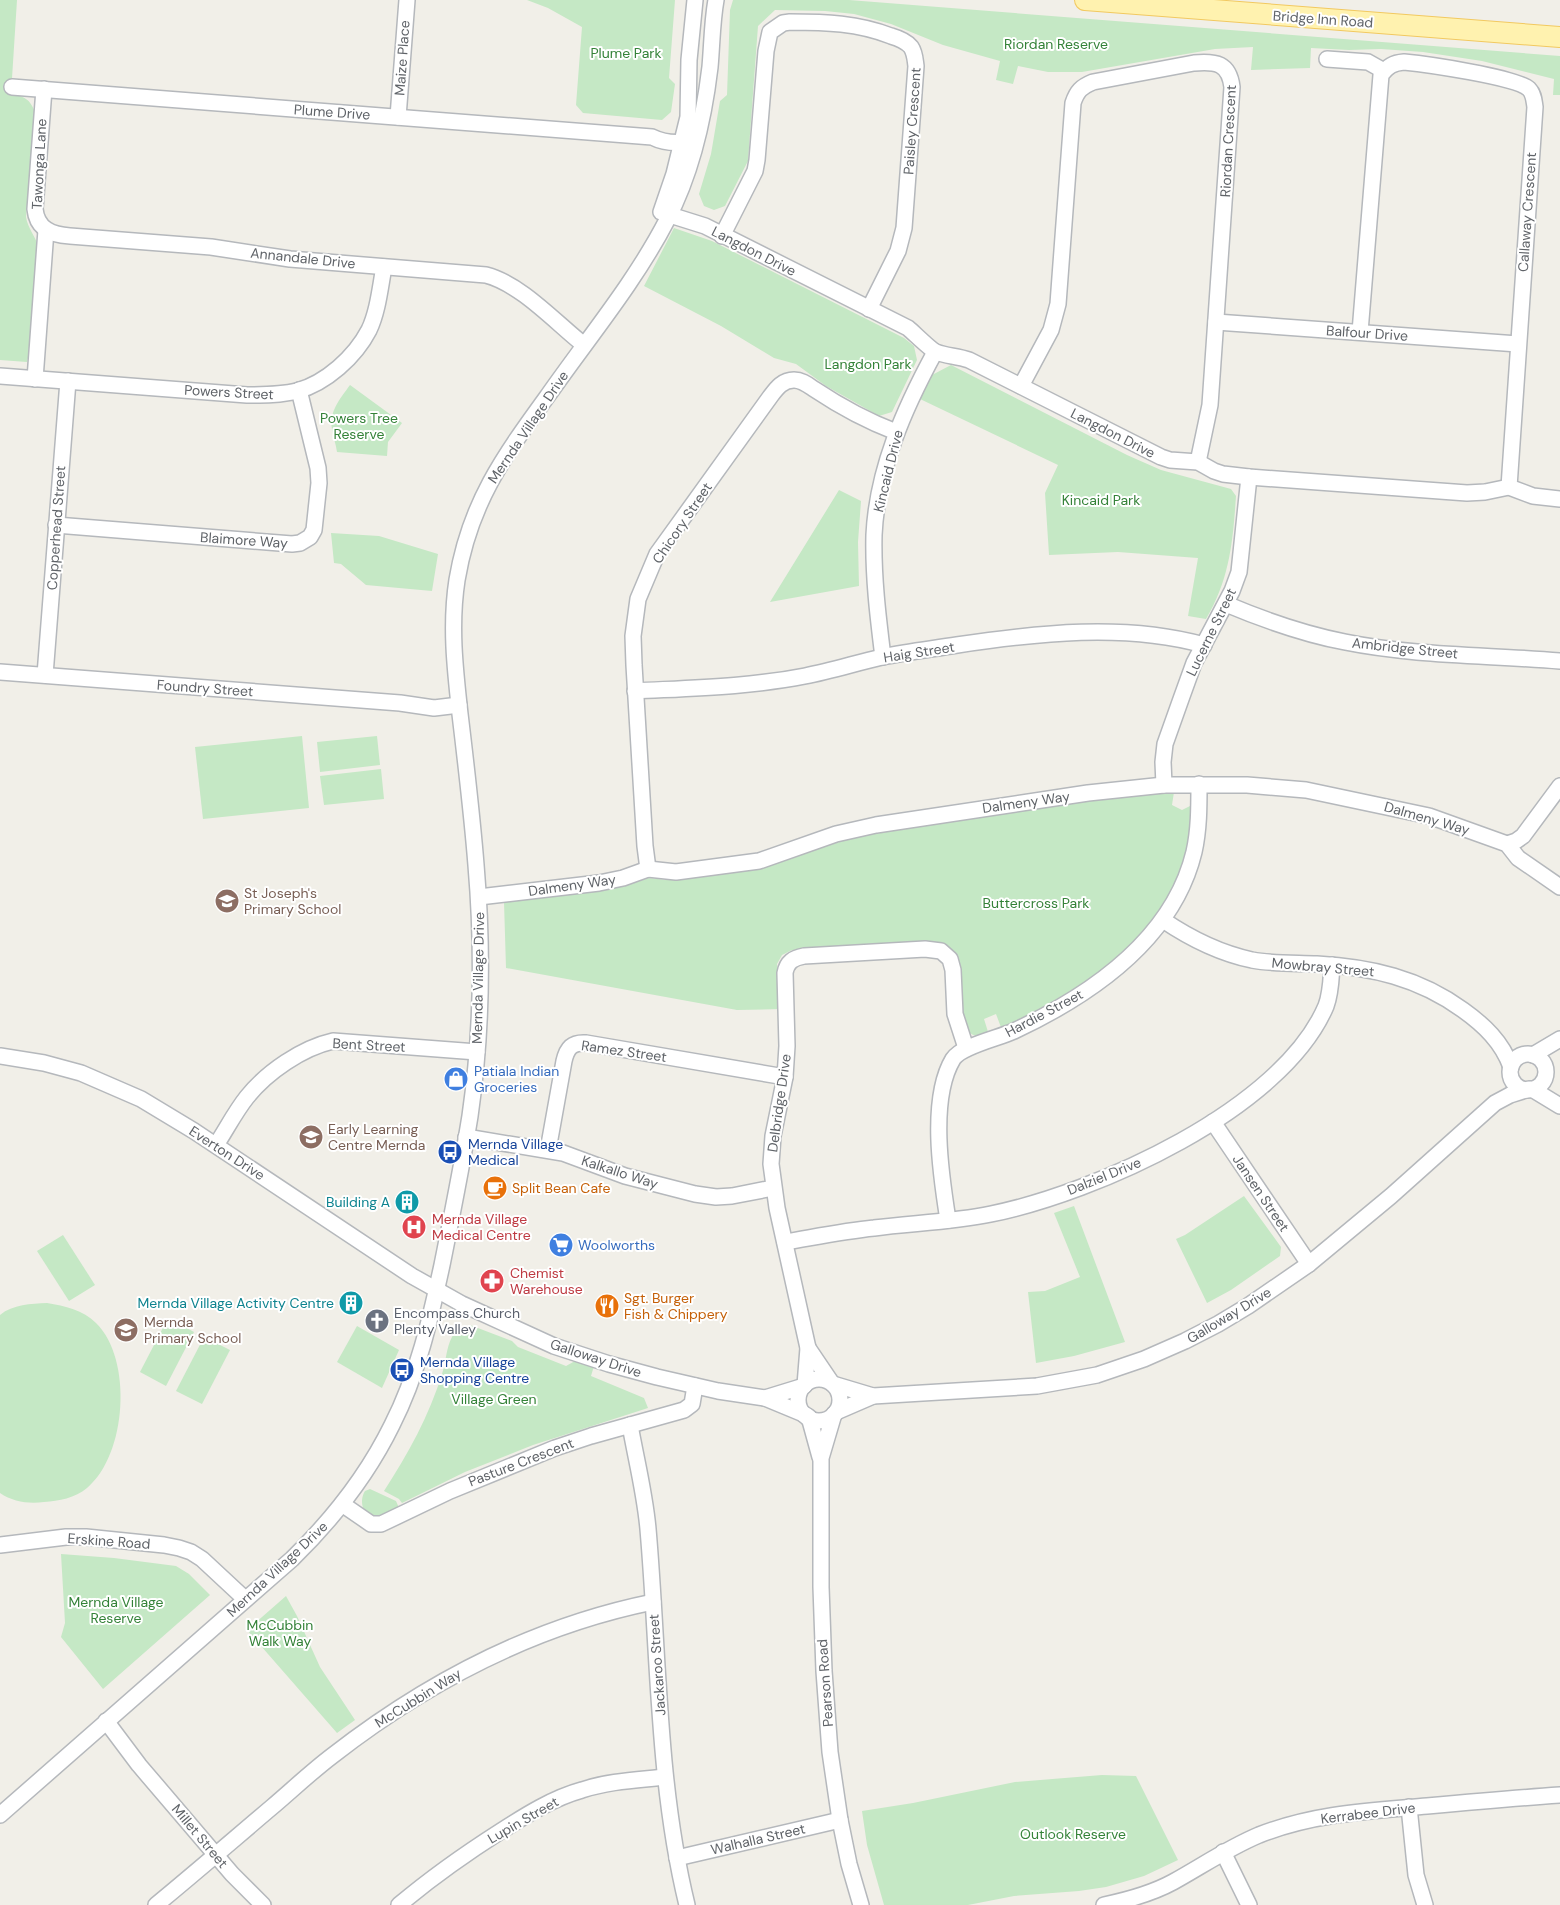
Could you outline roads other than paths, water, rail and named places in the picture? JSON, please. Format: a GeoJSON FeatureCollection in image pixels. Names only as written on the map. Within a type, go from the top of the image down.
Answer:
{"type":"FeatureCollection","features":[{"type":"Feature","properties":{"kind":"main road","name":"Bridge Inn Road"},"geometry":{"type":"LineString","coordinates":[[1086,0],[1560,37]]}},
{"type":"Feature","properties":{"kind":"street","name":"Maize Place"},"geometry":{"type":"LineString","coordinates":[[398,117],[407,0]]}},
{"type":"Feature","properties":{"kind":"street","name":"Mernda Village Drive"},"geometry":{"type":"LineString","coordinates":[[687,140],[689,103],[688,60],[696,0]]}},
{"type":"Feature","properties":{"kind":"street","name":"Mernda Village Drive"},"geometry":{"type":"LineString","coordinates":[[0,1815],[306,1545],[342,1504],[378,1452],[403,1403],[422,1352],[437,1290],[460,1176],[477,1052],[480,974],[479,897],[453,652],[454,610],[462,557],[475,512],[496,470],[644,258],[669,209],[687,140],[710,70],[716,0]]}},
{"type":"Feature","properties":{"kind":"street","name":"Paisley Crescent"},"geometry":{"type":"LineString","coordinates":[[722,236],[754,171],[757,160],[766,51],[770,32],[783,23],[790,22],[836,23],[860,26],[901,40],[910,46],[915,55],[916,66],[904,228],[898,251],[869,309]]}},
{"type":"Feature","properties":{"kind":"street"},"geometry":{"type":"LineString","coordinates":[[1328,60],[1368,62],[1384,71],[1379,84],[1360,332]]}},
{"type":"Feature","properties":{"kind":"street","name":"Riordan Crescent"},"geometry":{"type":"LineString","coordinates":[[1022,386],[1055,319],[1058,304],[1073,103],[1076,94],[1082,86],[1093,82],[1208,62],[1217,63],[1226,68],[1231,78],[1232,87],[1210,405],[1198,462]]}},
{"type":"Feature","properties":{"kind":"street","name":"Callaway Crescent"},"geometry":{"type":"LineString","coordinates":[[1384,71],[1394,63],[1404,62],[1501,78],[1519,83],[1529,89],[1534,99],[1509,487]]}},
{"type":"Feature","properties":{"kind":"street","name":"Plume Drive"},"geometry":{"type":"LineString","coordinates":[[12,87],[652,137],[661,141],[687,140]]}},
{"type":"Feature","properties":{"kind":"street","name":"Tawonga Lane"},"geometry":{"type":"LineString","coordinates":[[44,89],[35,209],[38,222],[52,233]]}},
{"type":"Feature","properties":{"kind":"street","name":"Langdon Drive"},"geometry":{"type":"LineString","coordinates":[[669,209],[692,215],[705,226],[722,236],[908,328],[935,352],[969,360],[1170,460],[1198,462],[1214,471],[1249,477],[1467,493],[1485,492],[1509,487]]}},
{"type":"Feature","properties":{"kind":"street"},"geometry":{"type":"LineString","coordinates":[[35,379],[44,265],[52,233]]}},
{"type":"Feature","properties":{"kind":"street","name":"Annandale Drive"},"geometry":{"type":"LineString","coordinates":[[52,233],[211,247],[290,259],[486,275],[496,278],[550,314],[566,331],[587,341]]}},
{"type":"Feature","properties":{"kind":"street","name":"Powers Street"},"geometry":{"type":"LineString","coordinates":[[0,376],[247,395],[281,394],[299,390],[333,372],[359,346],[369,330],[375,312],[384,267]]}},
{"type":"Feature","properties":{"kind":"street","name":"Balfour Drive"},"geometry":{"type":"LineString","coordinates":[[1216,322],[1518,344]]}},
{"type":"Feature","properties":{"kind":"street","name":"Kincaid Drive"},"geometry":{"type":"LineString","coordinates":[[883,657],[874,565],[874,534],[882,481],[896,432],[913,392],[935,352]]}},
{"type":"Feature","properties":{"kind":"street","name":"Copperhead Street"},"geometry":{"type":"LineString","coordinates":[[45,675],[68,381]]}},
{"type":"Feature","properties":{"kind":"street","name":"Chicory Street"},"geometry":{"type":"LineString","coordinates":[[648,870],[633,636],[638,599],[657,554],[779,386],[787,381],[802,381],[837,405],[866,420],[896,432]]}},
{"type":"Feature","properties":{"kind":"street","name":"Blaimore Way"},"geometry":{"type":"LineString","coordinates":[[56,525],[292,544],[300,543],[310,537],[314,530],[319,482],[318,468],[299,390]]}},
{"type":"Feature","properties":{"kind":"street","name":"Lucerne Street"},"geometry":{"type":"LineString","coordinates":[[1164,785],[1163,762],[1165,744],[1194,663],[1226,604],[1238,572],[1249,477]]}},
{"type":"Feature","properties":{"kind":"street"},"geometry":{"type":"LineString","coordinates":[[1509,487],[1533,496],[1560,499]]}},
{"type":"Feature","properties":{"kind":"street","name":"Ambridge Street"},"geometry":{"type":"LineString","coordinates":[[1226,604],[1294,629],[1344,642],[1382,648],[1560,660]]}},
{"type":"Feature","properties":{"kind":"street","name":"Haig Street"},"geometry":{"type":"LineString","coordinates":[[636,691],[737,685],[804,676],[883,657],[1006,638],[1071,633],[1138,633],[1173,636],[1204,645]]}},
{"type":"Feature","properties":{"kind":"street","name":"Foundry Street"},"geometry":{"type":"LineString","coordinates":[[0,672],[410,704],[458,701]]}},
{"type":"Feature","properties":{"kind":"street","name":"Dalmeny Way"},"geometry":{"type":"LineString","coordinates":[[479,897],[598,883],[648,870],[676,872],[759,861],[836,834],[876,825],[1088,793],[1164,785],[1199,784],[1247,785],[1306,790],[1429,816],[1507,844],[1518,858],[1560,887]]}},
{"type":"Feature","properties":{"kind":"street","name":"Hardie Street"},"geometry":{"type":"LineString","coordinates":[[948,1220],[940,1160],[939,1119],[942,1095],[950,1066],[958,1053],[966,1048],[1033,1022],[1080,995],[1126,959],[1145,941],[1163,920],[1181,889],[1194,852],[1199,816],[1199,784]]}},
{"type":"Feature","properties":{"kind":"street"},"geometry":{"type":"LineString","coordinates":[[1507,844],[1523,836],[1560,786]]}},
{"type":"Feature","properties":{"kind":"street","name":"Mowbray Street"},"geometry":{"type":"LineString","coordinates":[[1163,920],[1202,944],[1236,956],[1268,963],[1332,965],[1378,971],[1425,986],[1476,1019],[1500,1043],[1515,1050],[1531,1054]]}},
{"type":"Feature","properties":{"kind":"street","name":"Delbridge Drive"},"geometry":{"type":"LineString","coordinates":[[804,1385],[808,1348],[773,1188],[771,1164],[773,1136],[784,1077],[787,1037],[785,972],[791,960],[804,956],[926,949],[941,951],[946,954],[952,964],[955,1014],[966,1048]]}},
{"type":"Feature","properties":{"kind":"street","name":"Dalziel Drive"},"geometry":{"type":"LineString","coordinates":[[785,1242],[873,1228],[990,1214],[1026,1206],[1065,1193],[1136,1164],[1213,1122],[1240,1104],[1272,1076],[1311,1033],[1330,993],[1332,965]]}},
{"type":"Feature","properties":{"kind":"street","name":"Bent Street"},"geometry":{"type":"LineString","coordinates":[[216,1145],[246,1099],[259,1083],[298,1054],[317,1044],[333,1041],[477,1052]]}},
{"type":"Feature","properties":{"kind":"street"},"geometry":{"type":"LineString","coordinates":[[1558,1041],[1541,1084],[1531,1089],[1523,1089],[1514,1083],[1510,1070],[1518,1057],[1531,1054],[1558,1041]]}},
{"type":"Feature","properties":{"kind":"street","name":"Ramez Street"},"geometry":{"type":"LineString","coordinates":[[548,1150],[564,1061],[568,1049],[575,1044],[586,1043],[784,1077]]}},
{"type":"Feature","properties":{"kind":"street","name":"Mowbray Street"},"geometry":{"type":"LineString","coordinates":[[1500,1043],[1510,1070]]}},
{"type":"Feature","properties":{"kind":"street"},"geometry":{"type":"LineString","coordinates":[[1531,1054],[1542,1060],[1558,1104]]}},
{"type":"Feature","properties":{"kind":"street","name":"Everton Drive"},"geometry":{"type":"LineString","coordinates":[[0,1056],[44,1063],[81,1073],[122,1089],[216,1145],[437,1290]]}},
{"type":"Feature","properties":{"kind":"street","name":"Galloway Drive"},"geometry":{"type":"LineString","coordinates":[[1495,1103],[1504,1089],[1510,1070]]}},
{"type":"Feature","properties":{"kind":"street"},"geometry":{"type":"LineString","coordinates":[[1531,1089],[1558,1104]]}},
{"type":"Feature","properties":{"kind":"street","name":"Galloway Drive"},"geometry":{"type":"LineString","coordinates":[[835,1413],[873,1396],[1037,1386],[1065,1382],[1115,1369],[1185,1341],[1218,1324],[1309,1264],[1384,1202],[1495,1103],[1510,1095],[1531,1089]]}},
{"type":"Feature","properties":{"kind":"street","name":"Jansen Street"},"geometry":{"type":"LineString","coordinates":[[1213,1122],[1309,1264]]}},
{"type":"Feature","properties":{"kind":"street","name":"Kalkallo Way"},"geometry":{"type":"LineString","coordinates":[[466,1137],[548,1150],[573,1156],[625,1176],[695,1194],[716,1197],[732,1196],[773,1188]]}},
{"type":"Feature","properties":{"kind":"street","name":"Galloway Drive"},"geometry":{"type":"LineString","coordinates":[[437,1290],[462,1304],[554,1346],[624,1369],[695,1386],[766,1398],[807,1416]]}},
{"type":"Feature","properties":{"kind":"street","name":"Delbridge Drive"},"geometry":{"type":"LineString","coordinates":[[808,1348],[832,1383]]}},
{"type":"Feature","properties":{"kind":"street"},"geometry":{"type":"LineString","coordinates":[[818,1379],[832,1383],[840,1394],[840,1401],[835,1413],[822,1420],[807,1416],[799,1404],[799,1398],[804,1385],[818,1379]]}},
{"type":"Feature","properties":{"kind":"street","name":"Galloway Drive"},"geometry":{"type":"LineString","coordinates":[[832,1383],[873,1396]]}},
{"type":"Feature","properties":{"kind":"street","name":"Galloway Drive"},"geometry":{"type":"LineString","coordinates":[[766,1398],[804,1385]]}},
{"type":"Feature","properties":{"kind":"street","name":"Pasture Crescent"},"geometry":{"type":"LineString","coordinates":[[342,1504],[371,1524],[381,1524],[450,1491],[555,1448],[684,1410],[692,1404],[695,1386]]}},
{"type":"Feature","properties":{"kind":"street","name":"Pearson Road"},"geometry":{"type":"LineString","coordinates":[[835,1413],[821,1458],[820,1579],[824,1671],[830,1752],[840,1820],[849,1864],[861,1905]]}},
{"type":"Feature","properties":{"kind":"street","name":"Pearson Road"},"geometry":{"type":"LineString","coordinates":[[807,1416],[821,1458]]}},
{"type":"Feature","properties":{"kind":"street","name":"Jackaroo Street"},"geometry":{"type":"LineString","coordinates":[[630,1425],[648,1527],[665,1777],[677,1858],[687,1905]]}},
{"type":"Feature","properties":{"kind":"street","name":"Erskine Road"},"geometry":{"type":"LineString","coordinates":[[0,1545],[66,1537],[109,1539],[164,1545],[185,1550],[202,1559],[241,1603]]}},
{"type":"Feature","properties":{"kind":"street","name":"McCubbin Way"},"geometry":{"type":"LineString","coordinates":[[156,1905],[331,1756],[385,1717],[447,1679],[491,1656],[551,1630],[619,1609],[653,1602]]}},
{"type":"Feature","properties":{"kind":"street","name":"Millet Street"},"geometry":{"type":"LineString","coordinates":[[103,1724],[114,1743],[140,1765],[232,1874],[263,1905]]}},
{"type":"Feature","properties":{"kind":"street","name":"Lupin Street"},"geometry":{"type":"LineString","coordinates":[[399,1905],[468,1852],[522,1817],[557,1800],[570,1794],[602,1785],[665,1777]]}},
{"type":"Feature","properties":{"kind":"street","name":"Kerrabee Drive"},"geometry":{"type":"LineString","coordinates":[[1104,1905],[1158,1889],[1172,1883],[1223,1852],[1260,1835],[1298,1822],[1351,1812],[1560,1795]]}},
{"type":"Feature","properties":{"kind":"street"},"geometry":{"type":"LineString","coordinates":[[1409,1807],[1416,1875],[1424,1905]]}},
{"type":"Feature","properties":{"kind":"street","name":"Walhalla Street"},"geometry":{"type":"LineString","coordinates":[[677,1858],[840,1820]]}},
{"type":"Feature","properties":{"kind":"street"},"geometry":{"type":"LineString","coordinates":[[1223,1852],[1249,1905]]}},
{"type":"Feature","properties":{"kind":"place","name":"St Joseph's Primary School"},"geometry":{"type":"Point","coordinates":[227,901]}},
{"type":"Feature","properties":{"kind":"place","name":"Patiala Indian Groceries"},"geometry":{"type":"Point","coordinates":[456,1079]}},
{"type":"Feature","properties":{"kind":"place","name":"Early Learning Centre Mernda"},"geometry":{"type":"Point","coordinates":[311,1137]}},
{"type":"Feature","properties":{"kind":"place","name":"Mernda Village Medical"},"geometry":{"type":"Point","coordinates":[450,1152]}},
{"type":"Feature","properties":{"kind":"place","name":"Split Bean Cafe"},"geometry":{"type":"Point","coordinates":[495,1188]}},
{"type":"Feature","properties":{"kind":"place","name":"Building A"},"geometry":{"type":"Point","coordinates":[407,1202]}},
{"type":"Feature","properties":{"kind":"place","name":"Mernda Village Medical Centre"},"geometry":{"type":"Point","coordinates":[414,1227]}},
{"type":"Feature","properties":{"kind":"place","name":"Woolworths"},"geometry":{"type":"Point","coordinates":[561,1245]}},
{"type":"Feature","properties":{"kind":"place","name":"Chemist Warehouse"},"geometry":{"type":"Point","coordinates":[492,1281]}},
{"type":"Feature","properties":{"kind":"place","name":"Mernda Village Activity Centre"},"geometry":{"type":"Point","coordinates":[351,1303]}},
{"type":"Feature","properties":{"kind":"place","name":"Sgt. Burger Fish & Chippery"},"geometry":{"type":"Point","coordinates":[607,1306]}},
{"type":"Feature","properties":{"kind":"place","name":"Encompass Church Plenty Valley"},"geometry":{"type":"Point","coordinates":[377,1321]}},
{"type":"Feature","properties":{"kind":"place","name":"Mernda Primary School"},"geometry":{"type":"Point","coordinates":[126,1330]}},
{"type":"Feature","properties":{"kind":"place","name":"Mernda Village Shopping Centre"},"geometry":{"type":"Point","coordinates":[402,1370]}},
{"type":"Feature","properties":{"kind":"park label","name":"Riordan Reserve"},"geometry":{"type":"Point","coordinates":[1056,44]}},
{"type":"Feature","properties":{"kind":"park label","name":"Plume Park"},"geometry":{"type":"Point","coordinates":[626,53]}},
{"type":"Feature","properties":{"kind":"park label","name":"Langdon Park"},"geometry":{"type":"Point","coordinates":[868,364]}},
{"type":"Feature","properties":{"kind":"park label","name":"Powers Tree Reserve"},"geometry":{"type":"Point","coordinates":[359,426]}},
{"type":"Feature","properties":{"kind":"park label","name":"Kincaid Park"},"geometry":{"type":"Point","coordinates":[1101,500]}},
{"type":"Feature","properties":{"kind":"park label","name":"Buttercross Park"},"geometry":{"type":"Point","coordinates":[1036,903]}},
{"type":"Feature","properties":{"kind":"park label","name":"Village Green"},"geometry":{"type":"Point","coordinates":[494,1399]}},
{"type":"Feature","properties":{"kind":"park label","name":"Mernda Village Reserve"},"geometry":{"type":"Point","coordinates":[116,1610]}},
{"type":"Feature","properties":{"kind":"park label","name":"McCubbin Walk Way"},"geometry":{"type":"Point","coordinates":[280,1634]}},
{"type":"Feature","properties":{"kind":"park label","name":"Outlook Reserve"},"geometry":{"type":"Point","coordinates":[1073,1834]}}]}
